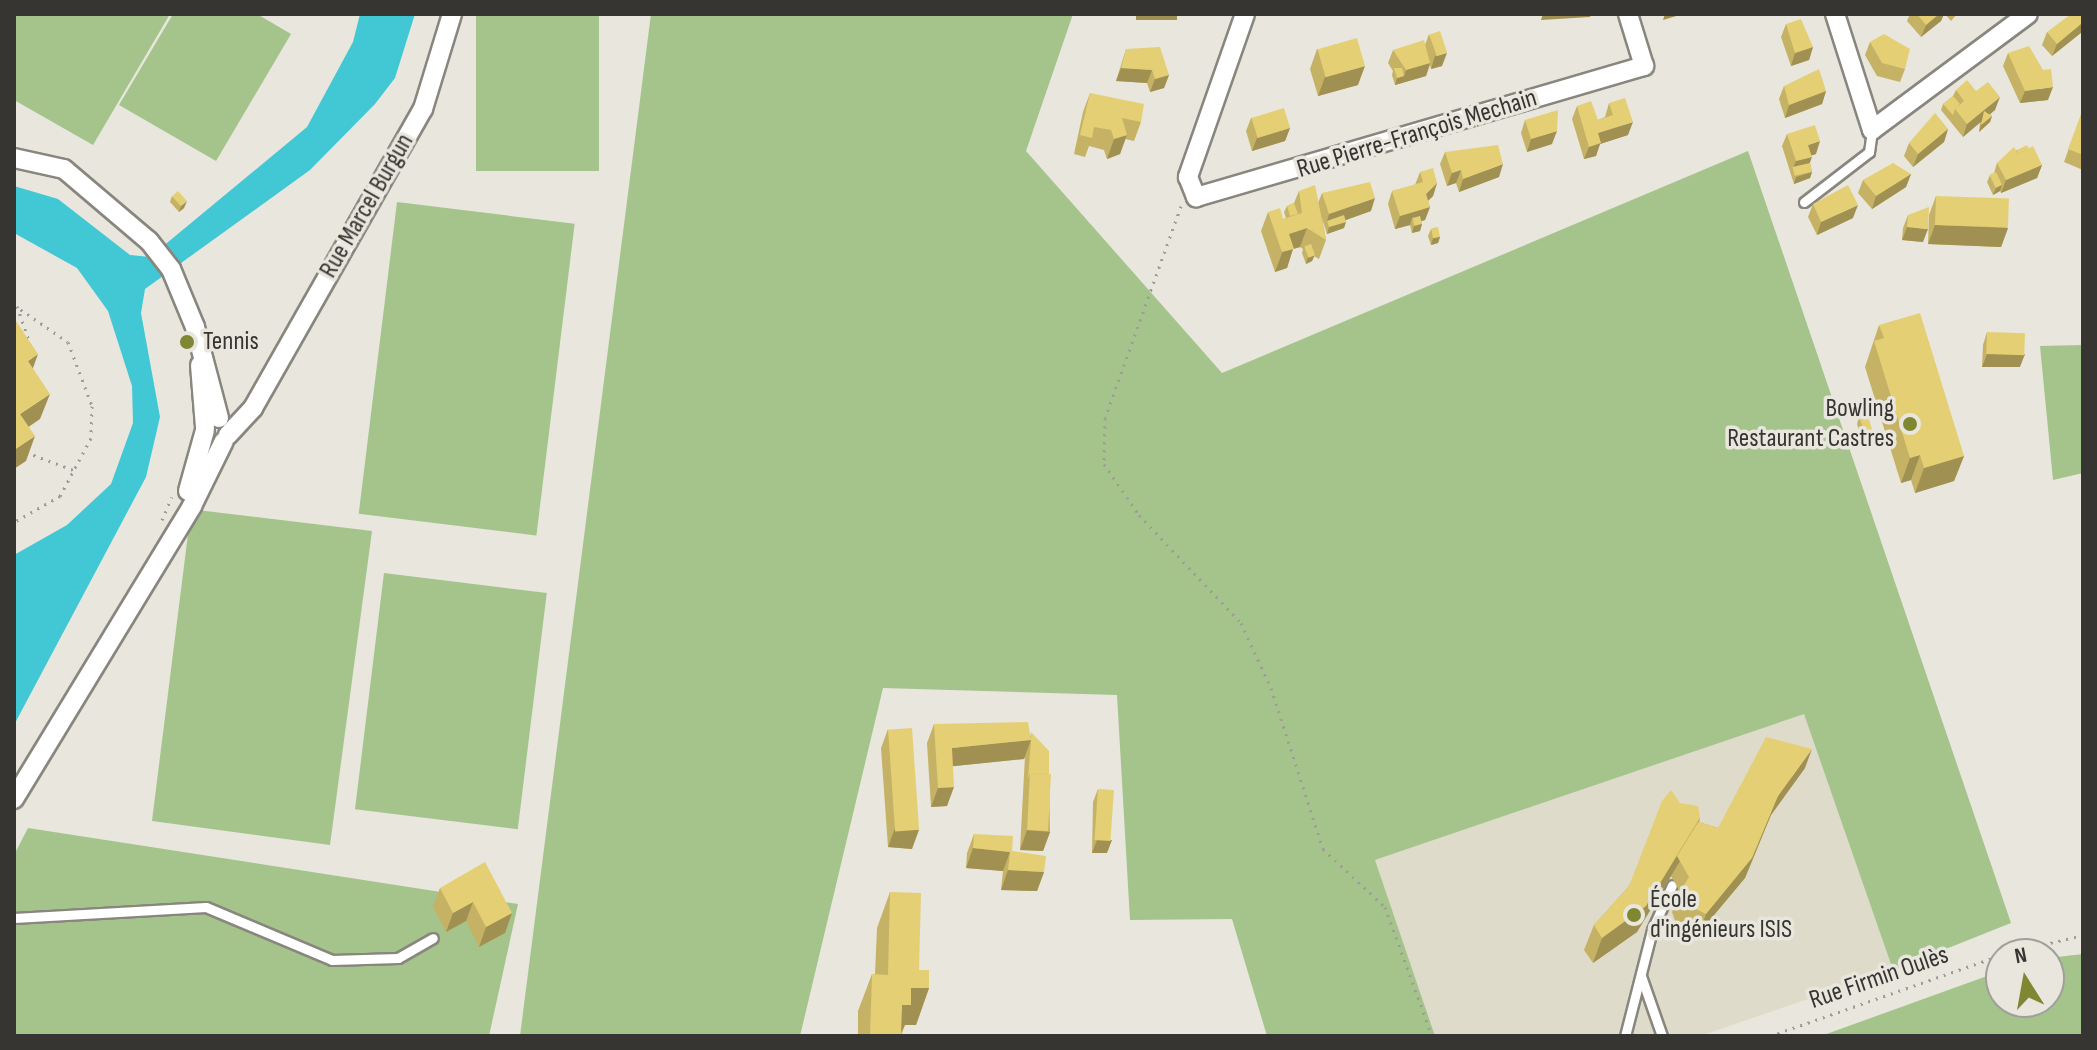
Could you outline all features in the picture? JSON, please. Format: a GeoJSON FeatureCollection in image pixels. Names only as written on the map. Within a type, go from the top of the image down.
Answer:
{"type":"FeatureCollection","features":[{"type":"Feature","properties":{"kind":"street","name":"Rue Marcel Burgun"},"geometry":{"type":"LineString","coordinates":[[217,428],[260,387],[423,109],[452,14]]}},
{"type":"Feature","properties":{"kind":"street"},"geometry":{"type":"LineString","coordinates":[[1191,195],[1188,177],[1245,14]]}},
{"type":"Feature","properties":{"kind":"street","name":"Rue Pierre-François Mechain"},"geometry":{"type":"LineString","coordinates":[[1191,195],[1209,199],[1644,66],[1628,14]]}},
{"type":"Feature","properties":{"kind":"street"},"geometry":{"type":"LineString","coordinates":[[1835,14],[1872,130],[2028,14]]}},
{"type":"Feature","properties":{"kind":"street"},"geometry":{"type":"LineString","coordinates":[[14,158],[64,169],[149,241],[171,269],[200,346],[217,428],[164,532],[14,799]]}},
{"type":"Feature","properties":{"kind":"lane"},"geometry":{"type":"LineString","coordinates":[[1804,202],[1869,152],[1872,130]]}},
{"type":"Feature","properties":{"kind":"lane"},"geometry":{"type":"LineString","coordinates":[[1625,1036],[1641,976],[1672,885]]}},
{"type":"Feature","properties":{"kind":"lane"},"geometry":{"type":"LineString","coordinates":[[14,918],[206,907],[332,960],[398,958],[433,938]]}},
{"type":"Feature","properties":{"kind":"lane"},"geometry":{"type":"LineString","coordinates":[[1641,976],[1662,1036]]}},
{"type":"Feature","properties":{"kind":"path"},"geometry":{"type":"LineString","coordinates":[[1191,195],[1176,212],[1120,371],[1103,428],[1104,464],[1127,502],[1247,634],[1323,849],[1340,871],[1385,907],[1432,1036]]}},
{"type":"Feature","properties":{"kind":"path"},"geometry":{"type":"LineString","coordinates":[[16,306],[26,352]]}},
{"type":"Feature","properties":{"kind":"path"},"geometry":{"type":"LineString","coordinates":[[14,522],[60,496],[91,438],[84,369],[45,320],[16,306]]}},
{"type":"Feature","properties":{"kind":"path"},"geometry":{"type":"LineString","coordinates":[[20,451],[76,471]]}},
{"type":"Feature","properties":{"kind":"path"},"geometry":{"type":"LineString","coordinates":[[164,532],[174,493]]}},
{"type":"Feature","properties":{"kind":"path","name":"Rue Firmin Oulès"},"geometry":{"type":"LineString","coordinates":[[1770,1036],[1985,960]]}},
{"type":"Feature","properties":{"kind":"shaded area","name":"École d'ingénieurs ISIS"},"geometry":{"type":"Polygon","coordinates":[[[1805,713],[1893,970],[1700,1036],[1435,1036],[1375,860],[1805,713]]]}},
{"type":"Feature","properties":{"kind":"green space"},"geometry":{"type":"Polygon","coordinates":[[[14,14],[170,14],[93,145],[14,100],[14,14]]]}},
{"type":"Feature","properties":{"kind":"green space"},"geometry":{"type":"Polygon","coordinates":[[[173,14],[257,14],[291,34],[216,161],[119,105],[173,14]]]}},
{"type":"Feature","properties":{"kind":"green space"},"geometry":{"type":"Polygon","coordinates":[[[476,14],[599,14],[599,171],[476,171],[476,14]]]}},
{"type":"Feature","properties":{"kind":"green space"},"geometry":{"type":"Polygon","coordinates":[[[651,14],[1073,14],[1026,151],[1222,373],[1748,151],[2011,923],[1893,970],[1804,714],[1375,860],[1435,1036],[1267,1036],[1232,919],[1130,920],[1117,695],[883,688],[800,1036],[520,1036],[651,14]]]}},
{"type":"Feature","properties":{"kind":"green space"},"geometry":{"type":"Polygon","coordinates":[[[397,202],[575,224],[536,535],[359,514],[397,202]]]}},
{"type":"Feature","properties":{"kind":"green space"},"geometry":{"type":"Polygon","coordinates":[[[2083,345],[2083,473],[2053,480],[2040,346],[2083,345]]]}},
{"type":"Feature","properties":{"kind":"green space"},"geometry":{"type":"Polygon","coordinates":[[[197,510],[372,531],[330,845],[152,821],[189,526],[197,510]]]}},
{"type":"Feature","properties":{"kind":"green space"},"geometry":{"type":"Polygon","coordinates":[[[384,573],[547,593],[518,829],[355,809],[384,573]]]}},
{"type":"Feature","properties":{"kind":"green space"},"geometry":{"type":"Polygon","coordinates":[[[28,828],[518,904],[489,1036],[14,1036],[14,855],[28,828]]]}},
{"type":"Feature","properties":{"kind":"green space"},"geometry":{"type":"Polygon","coordinates":[[[2083,954],[2083,1036],[1821,1036],[1985,977],[1985,1018],[2065,1018],[2065,956],[2083,954]]]}},
{"type":"Feature","properties":{"kind":"water"},"geometry":{"type":"Polygon","coordinates":[[[360,14],[415,14],[395,78],[375,104],[310,170],[145,289],[141,313],[160,417],[146,477],[14,725],[14,555],[67,525],[111,484],[133,423],[132,386],[108,311],[77,268],[14,233],[14,186],[58,199],[130,255],[150,257],[307,127],[353,42],[360,14]]]}},
{"type":"Feature","properties":{"kind":"building"},"geometry":{"type":"Polygon","coordinates":[[[1917,14],[1939,14],[1926,25],[1917,14]]]}},
{"type":"Feature","properties":{"kind":"building"},"geometry":{"type":"Polygon","coordinates":[[[2071,14],[2083,14],[2083,22],[2057,44],[2047,32],[2071,14]]]}},
{"type":"Feature","properties":{"kind":"building"},"geometry":{"type":"Polygon","coordinates":[[[1801,19],[1813,47],[1795,53],[1786,24],[1801,19]]]}},
{"type":"Feature","properties":{"kind":"building"},"geometry":{"type":"Polygon","coordinates":[[[1440,31],[1447,53],[1437,56],[1430,34],[1440,31]]]}},
{"type":"Feature","properties":{"kind":"building"},"geometry":{"type":"Polygon","coordinates":[[[1884,34],[1910,49],[1905,69],[1882,63],[1870,42],[1884,34]]]}},
{"type":"Feature","properties":{"kind":"building"},"geometry":{"type":"Polygon","coordinates":[[[1357,38],[1365,66],[1326,77],[1318,49],[1357,38]]]}},
{"type":"Feature","properties":{"kind":"building"},"geometry":{"type":"Polygon","coordinates":[[[1424,40],[1430,63],[1406,70],[1393,50],[1424,40]]]}},
{"type":"Feature","properties":{"kind":"building"},"geometry":{"type":"Polygon","coordinates":[[[2029,46],[2043,70],[2051,69],[2053,87],[2025,91],[2008,53],[2029,46]]]}},
{"type":"Feature","properties":{"kind":"building"},"geometry":{"type":"Polygon","coordinates":[[[1160,47],[1169,75],[1155,79],[1152,70],[1121,68],[1126,49],[1160,47]]]}},
{"type":"Feature","properties":{"kind":"building"},"geometry":{"type":"Polygon","coordinates":[[[1394,68],[1402,68],[1404,76],[1397,78],[1394,68]]]}},
{"type":"Feature","properties":{"kind":"building"},"geometry":{"type":"Polygon","coordinates":[[[1819,69],[1826,91],[1789,105],[1784,86],[1819,69]]]}},
{"type":"Feature","properties":{"kind":"building"},"geometry":{"type":"Polygon","coordinates":[[[1967,80],[1976,91],[1988,82],[2000,97],[1967,124],[1955,109],[1964,101],[1956,90],[1967,80]]]}},
{"type":"Feature","properties":{"kind":"building"},"geometry":{"type":"Polygon","coordinates":[[[1090,93],[1144,104],[1141,122],[1122,118],[1127,135],[1114,139],[1111,130],[1094,127],[1092,138],[1080,135],[1090,93]]]}},
{"type":"Feature","properties":{"kind":"building"},"geometry":{"type":"Polygon","coordinates":[[[1953,96],[1960,104],[1953,115],[1943,104],[1953,96]]]}},
{"type":"Feature","properties":{"kind":"building"},"geometry":{"type":"Polygon","coordinates":[[[1625,98],[1633,122],[1598,133],[1601,143],[1589,147],[1577,106],[1591,101],[1598,120],[1613,115],[1609,103],[1625,98]]]}},
{"type":"Feature","properties":{"kind":"building"},"geometry":{"type":"Polygon","coordinates":[[[1284,108],[1290,128],[1258,138],[1251,118],[1284,108]]]}},
{"type":"Feature","properties":{"kind":"building"},"geometry":{"type":"Polygon","coordinates":[[[1558,110],[1557,131],[1531,139],[1525,120],[1558,110]]]}},
{"type":"Feature","properties":{"kind":"building"},"geometry":{"type":"Polygon","coordinates":[[[1984,111],[1992,116],[1981,125],[1984,111]]]}},
{"type":"Feature","properties":{"kind":"building"},"geometry":{"type":"Polygon","coordinates":[[[2083,112],[2083,155],[2068,149],[2083,112]]]}},
{"type":"Feature","properties":{"kind":"building"},"geometry":{"type":"Polygon","coordinates":[[[1935,113],[1948,129],[1918,154],[1909,143],[1935,113]]]}},
{"type":"Feature","properties":{"kind":"building"},"geometry":{"type":"Polygon","coordinates":[[[1815,125],[1820,141],[1808,145],[1812,157],[1796,161],[1787,134],[1815,125]]]}},
{"type":"Feature","properties":{"kind":"building"},"geometry":{"type":"Polygon","coordinates":[[[1498,145],[1503,164],[1463,179],[1461,170],[1452,173],[1445,152],[1498,145]]]}},
{"type":"Feature","properties":{"kind":"building"},"geometry":{"type":"Polygon","coordinates":[[[2027,145],[2029,149],[2018,154],[2016,150],[2027,145]]]}},
{"type":"Feature","properties":{"kind":"building"},"geometry":{"type":"Polygon","coordinates":[[[2033,146],[2042,165],[2006,180],[1997,163],[2014,147],[2018,154],[2033,146]]]}},
{"type":"Feature","properties":{"kind":"building"},"geometry":{"type":"Polygon","coordinates":[[[1810,163],[1812,172],[1794,176],[1792,167],[1810,163]]]}},
{"type":"Feature","properties":{"kind":"building"},"geometry":{"type":"Polygon","coordinates":[[[1893,163],[1911,174],[1876,196],[1863,180],[1893,163]]]}},
{"type":"Feature","properties":{"kind":"building"},"geometry":{"type":"Polygon","coordinates":[[[1433,168],[1437,183],[1426,194],[1430,207],[1400,216],[1392,191],[1423,182],[1420,172],[1433,168]]]}},
{"type":"Feature","properties":{"kind":"building"},"geometry":{"type":"Polygon","coordinates":[[[1996,172],[2002,185],[1996,188],[1990,175],[1996,172]]]}},
{"type":"Feature","properties":{"kind":"building"},"geometry":{"type":"Polygon","coordinates":[[[1370,182],[1375,198],[1329,214],[1322,193],[1370,182]]]}},
{"type":"Feature","properties":{"kind":"building"},"geometry":{"type":"Polygon","coordinates":[[[1315,185],[1326,240],[1307,228],[1289,234],[1294,249],[1282,252],[1268,212],[1280,208],[1283,219],[1302,213],[1299,191],[1315,185]]]}},
{"type":"Feature","properties":{"kind":"building"},"geometry":{"type":"Polygon","coordinates":[[[1848,185],[1858,205],[1821,222],[1813,204],[1848,185]]]}},
{"type":"Feature","properties":{"kind":"building"},"geometry":{"type":"Polygon","coordinates":[[[178,191],[187,201],[181,206],[172,196],[178,191]]]}},
{"type":"Feature","properties":{"kind":"building"},"geometry":{"type":"Polygon","coordinates":[[[1936,196],[2009,199],[2008,228],[1935,225],[1936,196]]]}},
{"type":"Feature","properties":{"kind":"building"},"geometry":{"type":"Polygon","coordinates":[[[1294,203],[1298,214],[1290,216],[1287,206],[1294,203]]]}},
{"type":"Feature","properties":{"kind":"building"},"geometry":{"type":"Polygon","coordinates":[[[1929,207],[1928,229],[1907,227],[1908,215],[1929,207]]]}},
{"type":"Feature","properties":{"kind":"building"},"geometry":{"type":"Polygon","coordinates":[[[1344,215],[1346,222],[1329,227],[1327,221],[1344,215]]]}},
{"type":"Feature","properties":{"kind":"building"},"geometry":{"type":"Polygon","coordinates":[[[1420,216],[1422,224],[1414,226],[1412,218],[1420,216]]]}},
{"type":"Feature","properties":{"kind":"building"},"geometry":{"type":"Polygon","coordinates":[[[1438,227],[1440,237],[1433,238],[1431,228],[1438,227]]]}},
{"type":"Feature","properties":{"kind":"building"},"geometry":{"type":"Polygon","coordinates":[[[1311,244],[1315,255],[1309,258],[1304,246],[1311,244]]]}},
{"type":"Feature","properties":{"kind":"building"},"geometry":{"type":"Polygon","coordinates":[[[1920,313],[1964,456],[1924,468],[1920,455],[1910,458],[1874,341],[1884,338],[1879,325],[1920,313]]]}},
{"type":"Feature","properties":{"kind":"building"},"geometry":{"type":"Polygon","coordinates":[[[14,322],[38,354],[28,361],[50,394],[20,414],[35,436],[14,450],[14,322]]]}},
{"type":"Feature","properties":{"kind":"building"},"geometry":{"type":"Polygon","coordinates":[[[1987,332],[2025,333],[2024,355],[1986,354],[1987,332]]]}},
{"type":"Feature","properties":{"kind":"building"},"geometry":{"type":"Polygon","coordinates":[[[1868,415],[1875,440],[1868,442],[1859,417],[1868,415]]]}},
{"type":"Feature","properties":{"kind":"building"},"geometry":{"type":"Polygon","coordinates":[[[1028,722],[1031,740],[952,748],[954,787],[938,788],[934,724],[1028,722]]]}},
{"type":"Feature","properties":{"kind":"building"},"geometry":{"type":"Polygon","coordinates":[[[912,728],[919,830],[895,831],[888,730],[912,728]]]}},
{"type":"Feature","properties":{"kind":"building"},"geometry":{"type":"Polygon","coordinates":[[[1031,732],[1049,751],[1049,774],[1030,773],[1028,779],[1031,740],[1031,732]]]}},
{"type":"Feature","properties":{"kind":"building"},"geometry":{"type":"Polygon","coordinates":[[[1766,737],[1812,749],[1778,796],[1752,858],[1706,914],[1682,902],[1679,893],[1689,877],[1677,856],[1698,822],[1718,828],[1766,737]]]}},
{"type":"Feature","properties":{"kind":"building"},"geometry":{"type":"Polygon","coordinates":[[[1030,773],[1051,774],[1048,831],[1027,830],[1030,773]]]}},
{"type":"Feature","properties":{"kind":"building"},"geometry":{"type":"Polygon","coordinates":[[[1098,789],[1114,790],[1110,841],[1094,840],[1098,789]]]}},
{"type":"Feature","properties":{"kind":"building"},"geometry":{"type":"Polygon","coordinates":[[[1671,790],[1680,803],[1698,806],[1700,818],[1646,906],[1602,938],[1594,925],[1629,886],[1662,801],[1671,790]]]}},
{"type":"Feature","properties":{"kind":"building"},"geometry":{"type":"Polygon","coordinates":[[[974,834],[1013,836],[1012,851],[1046,856],[1044,872],[1008,870],[1010,852],[973,848],[974,834]]]}},
{"type":"Feature","properties":{"kind":"building"},"geometry":{"type":"Polygon","coordinates":[[[485,862],[512,913],[486,927],[473,902],[453,913],[440,888],[485,862]]]}},
{"type":"Feature","properties":{"kind":"building"},"geometry":{"type":"Polygon","coordinates":[[[890,892],[921,893],[919,970],[929,970],[929,988],[911,988],[911,1005],[902,1005],[901,1036],[870,1036],[872,974],[888,975],[890,892]]]}},
{"type":"Feature","properties":{"kind":"place","name":"Tennis"},"geometry":{"type":"Point","coordinates":[187,342]}},
{"type":"Feature","properties":{"kind":"place","name":"Bowling Restaurant Castres"},"geometry":{"type":"Point","coordinates":[1910,424]}},
{"type":"Feature","properties":{"kind":"place","name":"École d'ingénieurs ISIS"},"geometry":{"type":"Point","coordinates":[1634,915]}}]}
